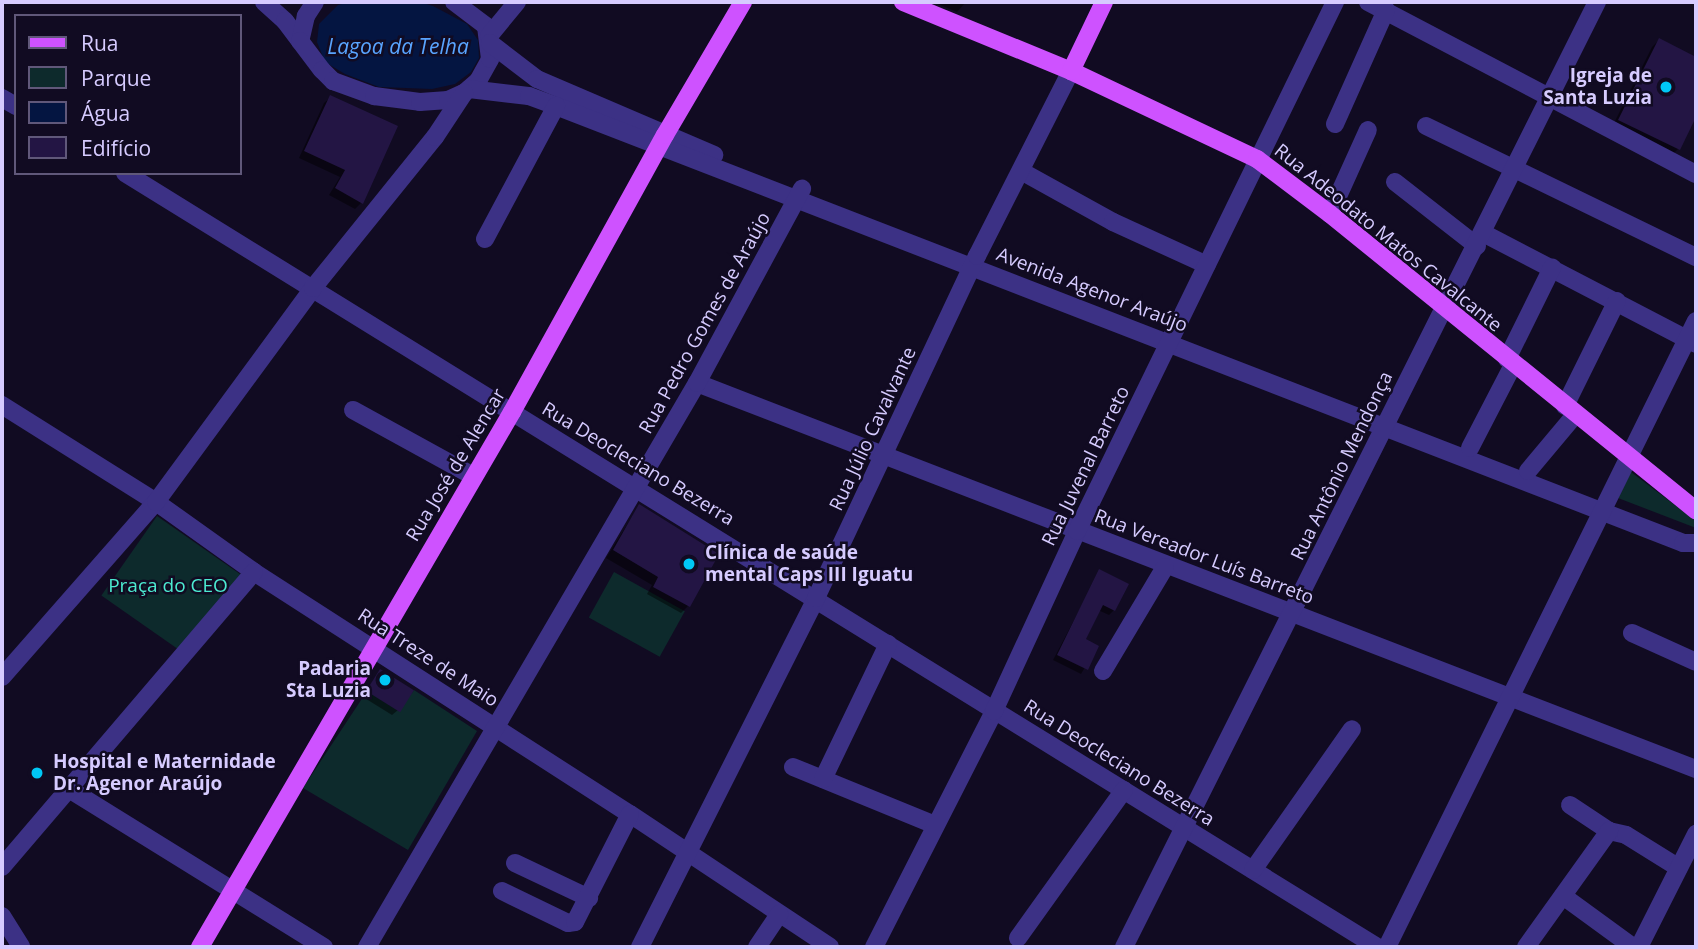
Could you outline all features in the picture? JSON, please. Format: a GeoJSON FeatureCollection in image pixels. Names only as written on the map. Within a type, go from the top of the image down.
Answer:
{"type":"FeatureCollection","features":[{"type":"Feature","properties":{"kind":"main road","name":"Rua José de Alencar"},"geometry":{"type":"LineString","coordinates":[[200,947],[512,412],[662,141],[743,2]]}},
{"type":"Feature","properties":{"kind":"main road","name":"Rua Adeodato Matos Cavalcante"},"geometry":{"type":"LineString","coordinates":[[903,2],[1071,71],[1256,159],[1330,214],[1570,411],[1696,510]]}},
{"type":"Feature","properties":{"kind":"main road","name":"Rua Adeodato Matos Cavalcante"},"geometry":{"type":"LineString","coordinates":[[925,2],[944,17]]}},
{"type":"Feature","properties":{"kind":"main road","name":"Rua Júlio Cavalvante"},"geometry":{"type":"LineString","coordinates":[[1071,71],[1104,2]]}},
{"type":"Feature","properties":{"kind":"street","name":"Avenida Agenor Araújo"},"geometry":{"type":"LineString","coordinates":[[264,2],[285,21],[333,81],[374,96],[423,102],[448,100],[466,91],[529,96],[662,141],[1386,422],[1686,534],[1696,543]]}},
{"type":"Feature","properties":{"kind":"street"},"geometry":{"type":"LineString","coordinates":[[300,41],[306,16],[315,2]]}},
{"type":"Feature","properties":{"kind":"street","name":"Avenida Agenor Araújo"},"geometry":{"type":"LineString","coordinates":[[454,2],[486,26],[490,39],[537,79],[662,141]]}},
{"type":"Feature","properties":{"kind":"street"},"geometry":{"type":"LineString","coordinates":[[2,677],[156,502],[313,288],[435,138],[466,91],[485,69],[490,59],[490,39],[517,2]]}},
{"type":"Feature","properties":{"kind":"street","name":"Rua Juvenal Barreto"},"geometry":{"type":"LineString","coordinates":[[874,947],[994,711],[1077,531],[1256,159],[1335,2]]}},
{"type":"Feature","properties":{"kind":"street"},"geometry":{"type":"LineString","coordinates":[[1368,2],[1696,174]]}},
{"type":"Feature","properties":{"kind":"street","name":"Rua Antônio Mendonça"},"geometry":{"type":"LineString","coordinates":[[1124,947],[1597,2]]}},
{"type":"Feature","properties":{"kind":"street"},"geometry":{"type":"LineString","coordinates":[[1335,124],[1386,10]]}},
{"type":"Feature","properties":{"kind":"street","name":"Rua Júlio Cavalvante"},"geometry":{"type":"LineString","coordinates":[[640,947],[816,598],[975,261],[1071,71]]}},
{"type":"Feature","properties":{"kind":"street"},"geometry":{"type":"LineString","coordinates":[[423,102],[436,124],[435,138]]}},
{"type":"Feature","properties":{"kind":"street"},"geometry":{"type":"LineString","coordinates":[[485,239],[556,106]]}},
{"type":"Feature","properties":{"kind":"street"},"geometry":{"type":"LineString","coordinates":[[1426,126],[1696,257]]}},
{"type":"Feature","properties":{"kind":"street"},"geometry":{"type":"LineString","coordinates":[[1330,214],[1368,130]]}},
{"type":"Feature","properties":{"kind":"street"},"geometry":{"type":"LineString","coordinates":[[1021,171],[1113,222],[1207,265]]}},
{"type":"Feature","properties":{"kind":"street","name":"Rua Deocleciano Bezerra"},"geometry":{"type":"LineString","coordinates":[[128,175],[1377,947]]}},
{"type":"Feature","properties":{"kind":"street"},"geometry":{"type":"LineString","coordinates":[[1395,182],[1480,240],[1552,268],[1692,341]]}},
{"type":"Feature","properties":{"kind":"street","name":"Rua Pedro Gomes de Araújo"},"geometry":{"type":"LineString","coordinates":[[367,947],[697,383],[800,194]]}},
{"type":"Feature","properties":{"kind":"street"},"geometry":{"type":"LineString","coordinates":[[1470,448],[1552,268]]}},
{"type":"Feature","properties":{"kind":"street"},"geometry":{"type":"LineString","coordinates":[[1528,471],[1570,411],[1617,301]]}},
{"type":"Feature","properties":{"kind":"street"},"geometry":{"type":"LineString","coordinates":[[1387,947],[1603,505],[1692,341],[1696,321]]}},
{"type":"Feature","properties":{"kind":"street","name":"Rua Vereador Luís Barreto"},"geometry":{"type":"LineString","coordinates":[[697,383],[1165,567],[1696,769]]}},
{"type":"Feature","properties":{"kind":"street","name":"Rua Treze de Maio"},"geometry":{"type":"LineString","coordinates":[[2,405],[156,502],[254,572],[498,727],[830,947]]}},
{"type":"Feature","properties":{"kind":"street"},"geometry":{"type":"LineString","coordinates":[[353,410],[473,476]]}},
{"type":"Feature","properties":{"kind":"street","name":"Avenida Agenor Araújo"},"geometry":{"type":"LineString","coordinates":[[1386,422],[1470,448],[1603,505]]}},
{"type":"Feature","properties":{"kind":"street"},"geometry":{"type":"LineString","coordinates":[[1103,671],[1165,567]]}},
{"type":"Feature","properties":{"kind":"street"},"geometry":{"type":"LineString","coordinates":[[2,867],[254,572]]}},
{"type":"Feature","properties":{"kind":"street"},"geometry":{"type":"LineString","coordinates":[[1632,633],[1696,662]]}},
{"type":"Feature","properties":{"kind":"street"},"geometry":{"type":"LineString","coordinates":[[823,779],[888,644]]}},
{"type":"Feature","properties":{"kind":"street"},"geometry":{"type":"LineString","coordinates":[[1253,870],[1352,729]]}},
{"type":"Feature","properties":{"kind":"street"},"geometry":{"type":"LineString","coordinates":[[793,767],[935,825]]}},
{"type":"Feature","properties":{"kind":"street"},"geometry":{"type":"LineString","coordinates":[[69,789],[324,947]]}},
{"type":"Feature","properties":{"kind":"street"},"geometry":{"type":"LineString","coordinates":[[1018,938],[1124,790]]}},
{"type":"Feature","properties":{"kind":"street"},"geometry":{"type":"LineString","coordinates":[[1570,805],[1609,831],[1626,835],[1679,868]]}},
{"type":"Feature","properties":{"kind":"street"},"geometry":{"type":"LineString","coordinates":[[502,891],[568,923],[579,918],[631,814]]}},
{"type":"Feature","properties":{"kind":"street"},"geometry":{"type":"LineString","coordinates":[[1526,947],[1609,831]]}},
{"type":"Feature","properties":{"kind":"street"},"geometry":{"type":"LineString","coordinates":[[1639,947],[1696,837]]}},
{"type":"Feature","properties":{"kind":"street"},"geometry":{"type":"LineString","coordinates":[[514,863],[589,898]]}},
{"type":"Feature","properties":{"kind":"street"},"geometry":{"type":"LineString","coordinates":[[1563,896],[1633,947]]}},
{"type":"Feature","properties":{"kind":"street"},"geometry":{"type":"LineString","coordinates":[[757,947],[779,914]]}},
{"type":"Feature","properties":{"kind":"street"},"geometry":{"type":"LineString","coordinates":[[2,916],[21,947]]}},
{"type":"Feature","properties":{"kind":"green space"},"geometry":{"type":"Polygon","coordinates":[[[1631,472],[1696,521],[1696,528],[1618,498],[1631,472]]]}},
{"type":"Feature","properties":{"kind":"green space","name":"Praça do CEO"},"geometry":{"type":"Polygon","coordinates":[[[157,516],[244,577],[188,656],[101,595],[157,516]]]}},
{"type":"Feature","properties":{"kind":"green space"},"geometry":{"type":"Polygon","coordinates":[[[614,572],[685,611],[660,657],[589,617],[614,572]]]}},
{"type":"Feature","properties":{"kind":"green space"},"geometry":{"type":"Polygon","coordinates":[[[414,690],[477,731],[408,850],[303,788],[367,691],[399,711],[414,690]]]}},
{"type":"Feature","properties":{"kind":"water","name":"Lagoa da Telha"},"geometry":{"type":"Polygon","coordinates":[[[349,2],[420,2],[433,6],[467,24],[478,40],[479,58],[471,72],[455,84],[432,89],[379,87],[345,74],[325,62],[317,42],[319,24],[338,5],[349,2]]]}},
{"type":"Feature","properties":{"kind":"building","name":"Igreja de Santa Luzia"},"geometry":{"type":"Polygon","coordinates":[[[1659,38],[1696,57],[1696,117],[1680,150],[1618,120],[1659,38]]]}},
{"type":"Feature","properties":{"kind":"building"},"geometry":{"type":"Polygon","coordinates":[[[330,95],[398,126],[363,204],[335,188],[345,170],[304,151],[330,95]]]}},
{"type":"Feature","properties":{"kind":"building"},"geometry":{"type":"Polygon","coordinates":[[[639,504],[719,554],[690,607],[653,587],[658,577],[613,550],[639,504]]]}},
{"type":"Feature","properties":{"kind":"building"},"geometry":{"type":"Polygon","coordinates":[[[1099,569],[1129,584],[1115,611],[1103,605],[1086,639],[1099,646],[1088,670],[1057,655],[1099,569]]]}},
{"type":"Feature","properties":{"kind":"building","name":"Padaria Sta Luzia"},"geometry":{"type":"Polygon","coordinates":[[[380,669],[414,690],[400,712],[366,691],[380,669]]]}},
{"type":"Feature","properties":{"kind":"place","name":"Igreja de Santa Luzia"},"geometry":{"type":"Point","coordinates":[1666,87]}},
{"type":"Feature","properties":{"kind":"place","name":"Clínica de saúde mental Caps III Iguatu"},"geometry":{"type":"Point","coordinates":[689,564]}},
{"type":"Feature","properties":{"kind":"place","name":"Padaria Sta Luzia"},"geometry":{"type":"Point","coordinates":[385,680]}},
{"type":"Feature","properties":{"kind":"place","name":"Hospital e Maternidade Dr. Agenor Araújo"},"geometry":{"type":"Point","coordinates":[37,773]}}]}
